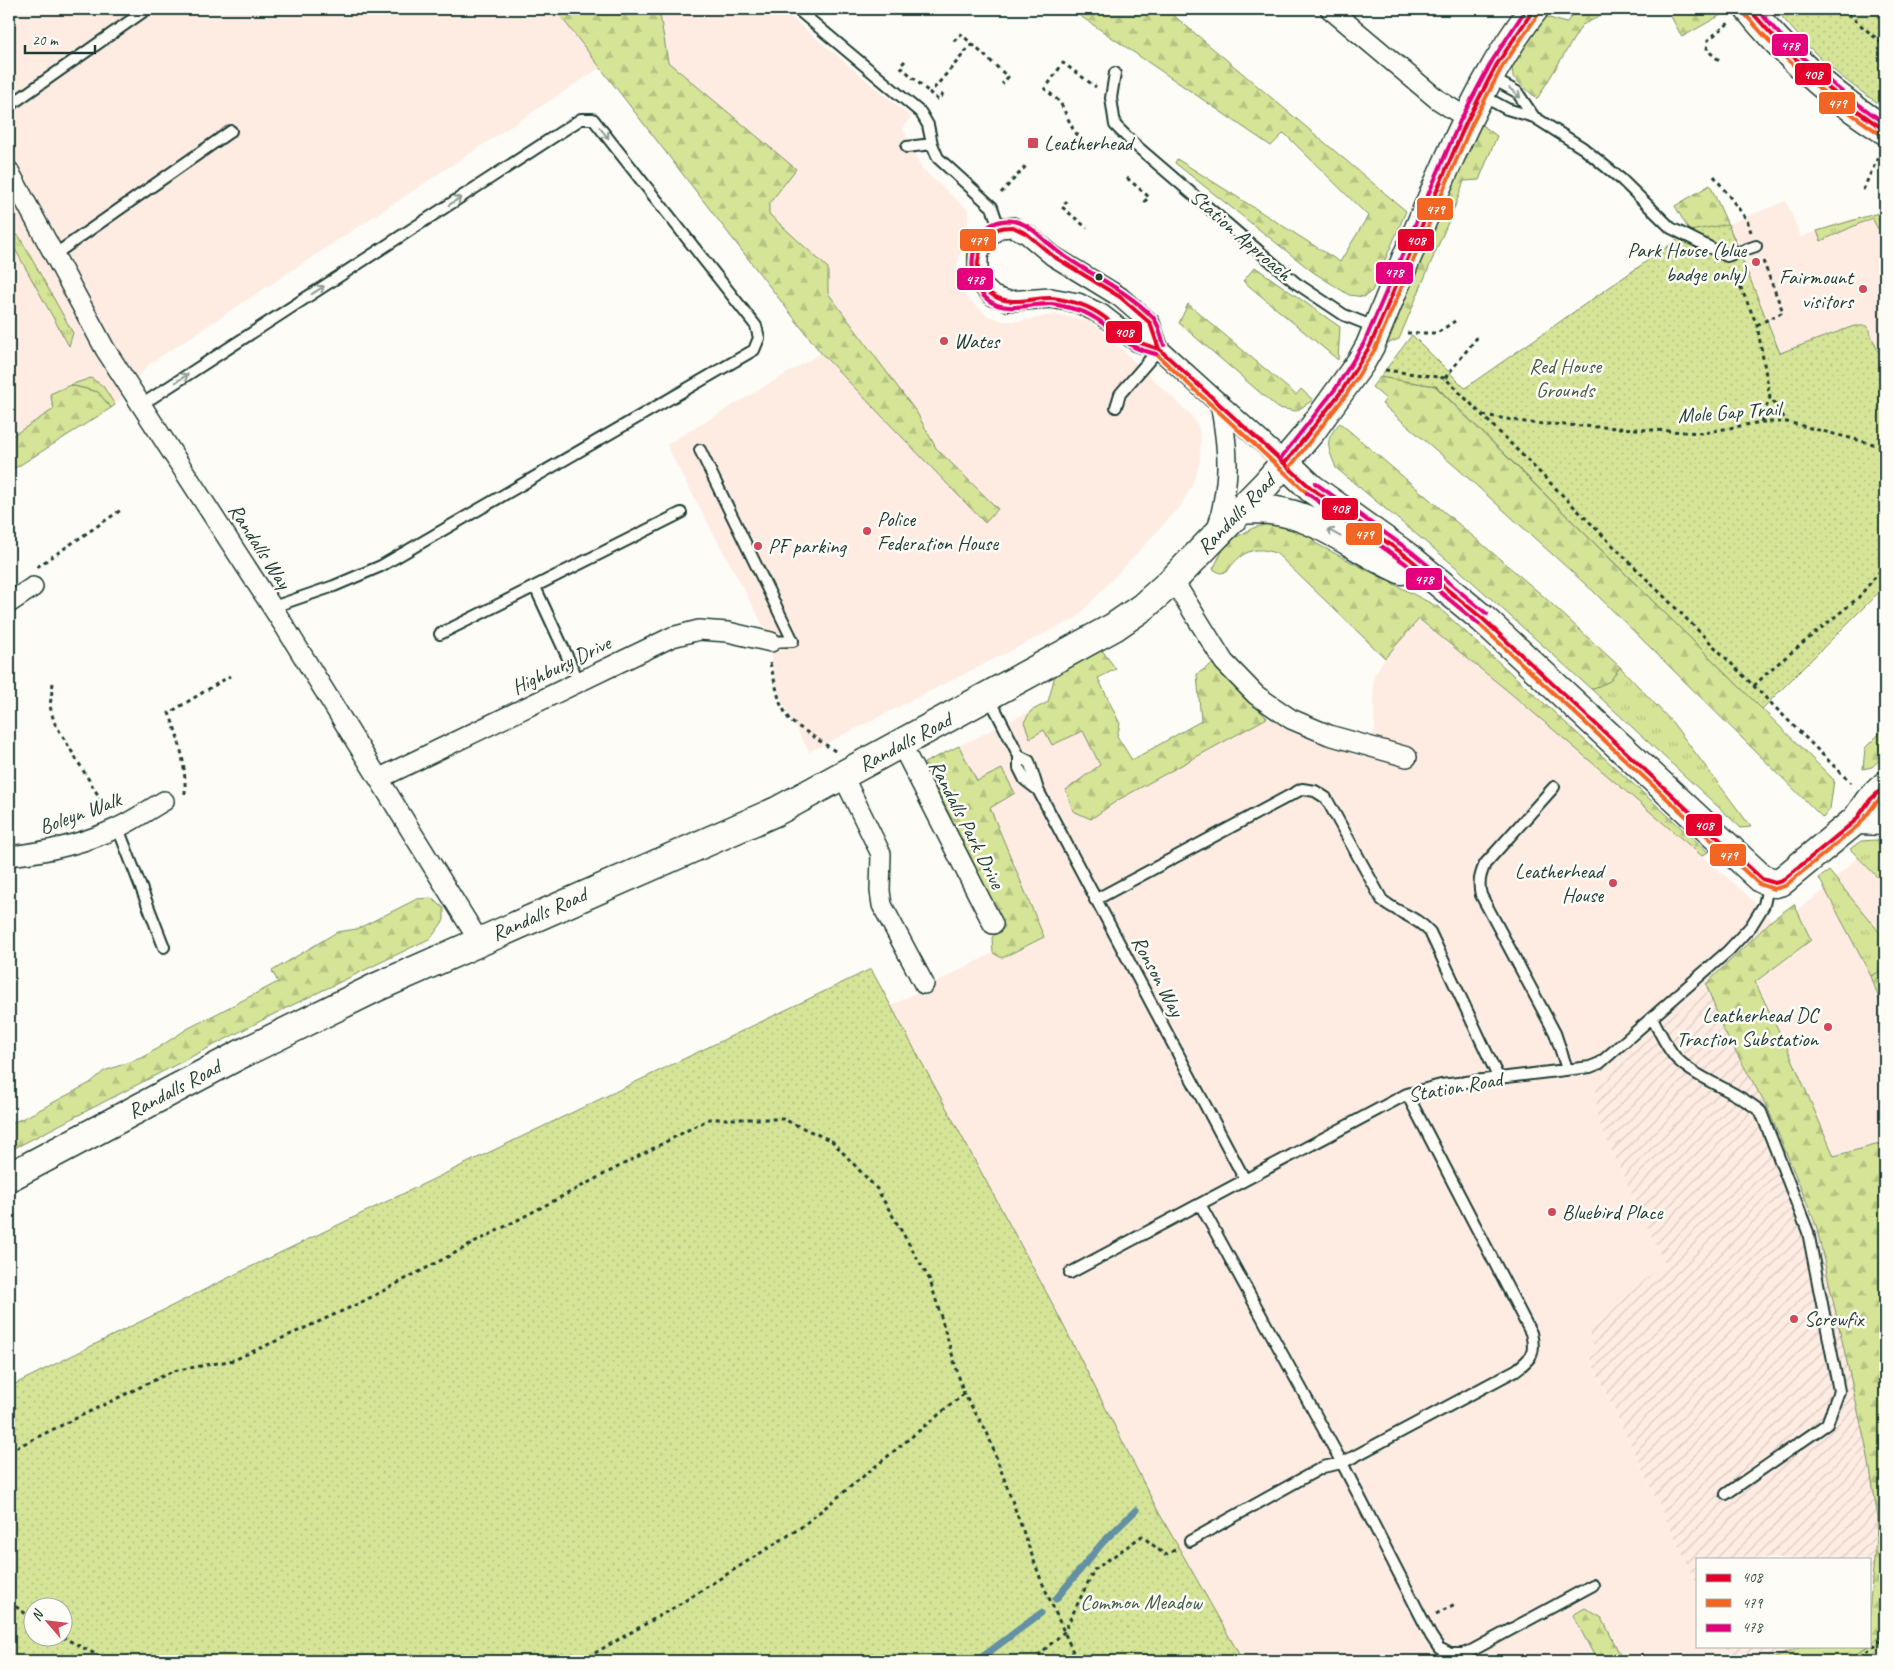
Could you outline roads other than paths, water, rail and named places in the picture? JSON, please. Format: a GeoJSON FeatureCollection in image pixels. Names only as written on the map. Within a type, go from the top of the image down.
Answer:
{"type":"FeatureCollection","features":[{"type":"Feature","properties":{"kind":"main road","name":"Randalls Road"},"geometry":{"type":"LineString","coordinates":[[9,1177],[241,1054],[377,987],[777,811],[839,764],[901,744],[1114,627],[1143,607],[1173,580],[1285,463],[1312,430],[1361,362],[1378,328],[1427,208],[1468,119],[1485,86],[1534,9]]}},
{"type":"Feature","properties":{"kind":"main road"},"geometry":{"type":"LineString","coordinates":[[1741,15],[1775,40],[1800,66],[1883,140]]}},
{"type":"Feature","properties":{"kind":"main road"},"geometry":{"type":"LineString","coordinates":[[1285,463],[1311,488],[1402,553],[1483,618],[1756,875],[1769,882],[1782,881],[1856,820],[1870,800],[1885,786]]}},
{"type":"Feature","properties":{"kind":"main road"},"geometry":{"type":"LineString","coordinates":[[1241,510],[1271,509],[1304,517],[1400,569],[1441,584]]}},
{"type":"Feature","properties":{"kind":"main road"},"geometry":{"type":"LineString","coordinates":[[1856,820],[1885,820]]}},
{"type":"Feature","properties":{"kind":"street"},"geometry":{"type":"LineString","coordinates":[[1330,9],[1437,99],[1468,119]]}},
{"type":"Feature","properties":{"kind":"street","name":"Randalls Way"},"geometry":{"type":"LineString","coordinates":[[9,172],[105,349],[273,607],[479,941]]}},
{"type":"Feature","properties":{"kind":"street"},"geometry":{"type":"LineString","coordinates":[[1159,349],[1150,323],[1120,297],[1053,256],[1027,234],[1013,227],[999,228],[985,240],[978,256],[978,272],[982,285],[993,296],[1008,301],[1051,298],[1078,303],[1101,314],[1136,341],[1159,349],[1285,463]]}},
{"type":"Feature","properties":{"kind":"street"},"geometry":{"type":"LineString","coordinates":[[1215,537],[1226,497],[1229,470],[1227,440],[1220,403]]}},
{"type":"Feature","properties":{"kind":"street"},"geometry":{"type":"LineString","coordinates":[[9,603],[32,579]]}},
{"type":"Feature","properties":{"kind":"street"},"geometry":{"type":"LineString","coordinates":[[1173,580],[1224,662],[1256,695],[1291,719],[1329,735],[1407,757]]}},
{"type":"Feature","properties":{"kind":"street","name":"Highbury Drive"},"geometry":{"type":"LineString","coordinates":[[380,778],[672,637],[699,630],[728,632],[767,641]]}},
{"type":"Feature","properties":{"kind":"street","name":"Randalls Park Drive"},"geometry":{"type":"LineString","coordinates":[[901,744],[993,924]]}},
{"type":"Feature","properties":{"kind":"street"},"geometry":{"type":"LineString","coordinates":[[839,764],[881,854],[880,890],[882,905],[924,984]]}},
{"type":"Feature","properties":{"kind":"street","name":"Boleyn Walk"},"geometry":{"type":"LineString","coordinates":[[9,856],[76,844],[118,828],[164,801]]}},
{"type":"Feature","properties":{"kind":"lane"},"geometry":{"type":"LineString","coordinates":[[9,106],[147,9]]}},
{"type":"Feature","properties":{"kind":"lane"},"geometry":{"type":"LineString","coordinates":[[797,9],[921,113],[928,125],[932,144],[938,158],[992,207],[999,228]]}},
{"type":"Feature","properties":{"kind":"lane","name":"Station Approach"},"geometry":{"type":"LineString","coordinates":[[1115,73],[1111,98],[1115,125],[1133,143],[1296,283],[1344,315],[1378,328]]}},
{"type":"Feature","properties":{"kind":"lane"},"geometry":{"type":"LineString","coordinates":[[1485,86],[1517,92],[1534,117]]}},
{"type":"Feature","properties":{"kind":"lane"},"geometry":{"type":"LineString","coordinates":[[1485,86],[1507,109],[1534,117],[1590,154],[1622,180],[1671,228],[1727,256],[1756,246]]}},
{"type":"Feature","properties":{"kind":"lane"},"geometry":{"type":"LineString","coordinates":[[141,405],[580,119],[593,119],[756,326],[759,338],[754,350],[381,566],[273,607]]}},
{"type":"Feature","properties":{"kind":"lane"},"geometry":{"type":"LineString","coordinates":[[54,255],[231,131]]}},
{"type":"Feature","properties":{"kind":"lane"},"geometry":{"type":"LineString","coordinates":[[907,147],[932,144]]}},
{"type":"Feature","properties":{"kind":"lane"},"geometry":{"type":"LineString","coordinates":[[1116,407],[1120,394],[1159,349]]}},
{"type":"Feature","properties":{"kind":"lane"},"geometry":{"type":"LineString","coordinates":[[700,450],[793,641],[767,641]]}},
{"type":"Feature","properties":{"kind":"lane"},"geometry":{"type":"LineString","coordinates":[[440,634],[681,513]]}},
{"type":"Feature","properties":{"kind":"lane"},"geometry":{"type":"LineString","coordinates":[[535,587],[579,682]]}},
{"type":"Feature","properties":{"kind":"lane","name":"Ronson Way"},"geometry":{"type":"LineString","coordinates":[[989,697],[1019,756],[1029,762],[1038,790],[1245,1180]]}},
{"type":"Feature","properties":{"kind":"lane"},"geometry":{"type":"LineString","coordinates":[[1554,787],[1485,864],[1480,875],[1479,884],[1481,895],[1555,1033],[1567,1069]]}},
{"type":"Feature","properties":{"kind":"lane"},"geometry":{"type":"LineString","coordinates":[[1095,900],[1302,789],[1315,791],[1326,798],[1382,900],[1391,908],[1413,916],[1430,932],[1499,1079]]}},
{"type":"Feature","properties":{"kind":"lane"},"geometry":{"type":"LineString","coordinates":[[118,828],[164,947]]}},
{"type":"Feature","properties":{"kind":"lane","name":"Station Road"},"geometry":{"type":"LineString","coordinates":[[1070,1273],[1407,1094],[1441,1086],[1590,1067],[1600,1063],[1728,950],[1752,926],[1764,905],[1769,882]]}},
{"type":"Feature","properties":{"kind":"lane"},"geometry":{"type":"LineString","coordinates":[[1652,1018],[1676,1057],[1691,1069],[1747,1100],[1761,1112],[1808,1232],[1839,1391],[1827,1424],[1726,1494]]}},
{"type":"Feature","properties":{"kind":"lane"},"geometry":{"type":"LineString","coordinates":[[1190,1541],[1322,1467],[1342,1463],[1516,1370],[1529,1360],[1534,1346],[1531,1333],[1407,1094]]}},
{"type":"Feature","properties":{"kind":"lane"},"geometry":{"type":"LineString","coordinates":[[1200,1204],[1342,1463],[1431,1636],[1439,1648],[1450,1654],[1463,1654],[1473,1650],[1592,1586]]}},
{"type":"Feature","properties":{"kind":"waterway"},"geometry":{"type":"LineString","coordinates":[[1056,1599],[1103,1542],[1136,1510]]}},
{"type":"Feature","properties":{"kind":"waterway"},"geometry":{"type":"LineString","coordinates":[[977,1661],[1041,1613]]}},
{"type":"Feature","properties":{"kind":"place","name":"Leatherhead"},"geometry":{"type":"Point","coordinates":[1033,143]}},
{"type":"Feature","properties":{"kind":"place","name":"Park House (blue badge only)"},"geometry":{"type":"Point","coordinates":[1756,262]}},
{"type":"Feature","properties":{"kind":"place","name":"Fairmount visitors"},"geometry":{"type":"Point","coordinates":[1863,289]}},
{"type":"Feature","properties":{"kind":"place","name":"Wates"},"geometry":{"type":"Point","coordinates":[944,341]}},
{"type":"Feature","properties":{"kind":"place","name":"Police Federation House"},"geometry":{"type":"Point","coordinates":[867,531]}},
{"type":"Feature","properties":{"kind":"place","name":"PF parking"},"geometry":{"type":"Point","coordinates":[758,546]}},
{"type":"Feature","properties":{"kind":"place","name":"Leatherhead House"},"geometry":{"type":"Point","coordinates":[1613,883]}},
{"type":"Feature","properties":{"kind":"place","name":"Leatherhead DC Traction Substation"},"geometry":{"type":"Point","coordinates":[1828,1027]}},
{"type":"Feature","properties":{"kind":"place","name":"Bluebird Place"},"geometry":{"type":"Point","coordinates":[1552,1212]}},
{"type":"Feature","properties":{"kind":"place","name":"Screwfix"},"geometry":{"type":"Point","coordinates":[1794,1319]}},
{"type":"Feature","properties":{"kind":"park label","name":"Red House Grounds"},"geometry":{"type":"Point","coordinates":[1565,378]}},
{"type":"Feature","properties":{"kind":"park label","name":"Common Meadow"},"geometry":{"type":"Point","coordinates":[1141,1602]}}]}
